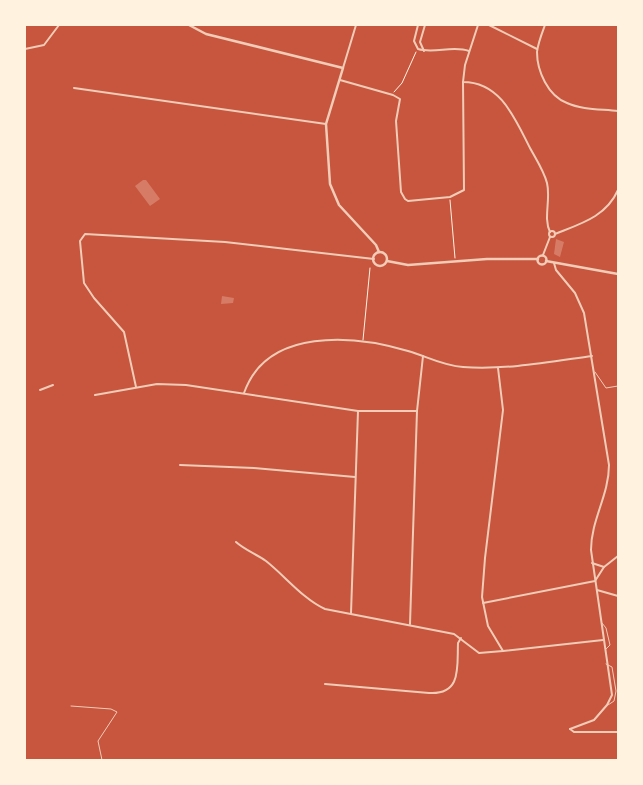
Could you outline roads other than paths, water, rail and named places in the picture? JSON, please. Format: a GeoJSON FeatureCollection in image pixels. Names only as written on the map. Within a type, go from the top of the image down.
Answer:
{"type":"FeatureCollection","features":[{"type":"Feature","properties":{"kind":"street"},"geometry":{"type":"LineString","coordinates":[[25,49],[44,45],[59,25]]}},
{"type":"Feature","properties":{"kind":"street"},"geometry":{"type":"LineString","coordinates":[[189,25],[206,34],[343,68]]}},
{"type":"Feature","properties":{"kind":"street"},"geometry":{"type":"LineString","coordinates":[[356,25],[326,124],[330,184],[334,198],[344,213],[376,245],[379,252],[386,255],[386,261]]}},
{"type":"Feature","properties":{"kind":"street"},"geometry":{"type":"LineString","coordinates":[[418,25],[414,41],[418,49],[462,48],[470,51]]}},
{"type":"Feature","properties":{"kind":"street"},"geometry":{"type":"LineString","coordinates":[[424,50],[420,42],[425,25]]}},
{"type":"Feature","properties":{"kind":"street"},"geometry":{"type":"LineString","coordinates":[[340,80],[393,95],[400,99],[396,121],[403,196],[408,201],[450,197],[462,192],[466,186],[463,82],[478,25]]}},
{"type":"Feature","properties":{"kind":"street"},"geometry":{"type":"LineString","coordinates":[[489,25],[537,49]]}},
{"type":"Feature","properties":{"kind":"street"},"geometry":{"type":"LineString","coordinates":[[545,25],[537,49],[538,63],[547,86],[561,100],[578,106],[618,111]]}},
{"type":"Feature","properties":{"kind":"street"},"geometry":{"type":"LineString","coordinates":[[136,387],[124,332],[94,298],[84,283],[80,238],[89,234],[225,242],[374,259],[379,265],[386,261],[408,265],[487,259],[538,259],[543,255],[550,237],[547,223],[549,200],[547,182],[512,113],[500,98],[486,86],[463,82]]}},
{"type":"Feature","properties":{"kind":"street"},"geometry":{"type":"LineString","coordinates":[[74,88],[326,124]]}},
{"type":"Feature","properties":{"kind":"street"},"geometry":{"type":"LineString","coordinates":[[550,237],[595,217],[607,207],[618,190]]}},
{"type":"Feature","properties":{"kind":"street"},"geometry":{"type":"LineString","coordinates":[[550,232],[555,234]]}},
{"type":"Feature","properties":{"kind":"street"},"geometry":{"type":"LineString","coordinates":[[374,259],[379,252]]}},
{"type":"Feature","properties":{"kind":"street"},"geometry":{"type":"LineString","coordinates":[[543,255],[546,261]]}},
{"type":"Feature","properties":{"kind":"street"},"geometry":{"type":"LineString","coordinates":[[538,259],[540,264],[546,261],[618,274]]}},
{"type":"Feature","properties":{"kind":"street"},"geometry":{"type":"LineString","coordinates":[[554,263],[580,301],[595,372],[609,465],[607,485],[592,529],[592,563],[602,622],[606,664],[612,693],[607,705],[594,720],[570,729],[574,732],[618,732]]}},
{"type":"Feature","properties":{"kind":"street"},"geometry":{"type":"LineString","coordinates":[[244,393],[248,381],[272,356],[289,346],[306,342],[363,343],[393,347],[451,366],[498,368],[592,356]]}},
{"type":"Feature","properties":{"kind":"street"},"geometry":{"type":"LineString","coordinates":[[410,624],[417,411],[423,356]]}},
{"type":"Feature","properties":{"kind":"street"},"geometry":{"type":"LineString","coordinates":[[498,368],[503,410],[485,558],[482,603],[488,626],[503,651]]}},
{"type":"Feature","properties":{"kind":"street"},"geometry":{"type":"LineString","coordinates":[[40,390],[53,384]]}},
{"type":"Feature","properties":{"kind":"street"},"geometry":{"type":"LineString","coordinates":[[95,395],[136,387],[186,385],[358,411],[417,411]]}},
{"type":"Feature","properties":{"kind":"street"},"geometry":{"type":"LineString","coordinates":[[351,613],[358,411]]}},
{"type":"Feature","properties":{"kind":"street"},"geometry":{"type":"LineString","coordinates":[[180,465],[254,468],[355,477]]}},
{"type":"Feature","properties":{"kind":"street"},"geometry":{"type":"LineString","coordinates":[[236,542],[267,562],[318,606],[454,634],[479,653],[603,640]]}},
{"type":"Feature","properties":{"kind":"street"},"geometry":{"type":"LineString","coordinates":[[482,603],[595,581],[604,566],[618,556]]}},
{"type":"Feature","properties":{"kind":"street"},"geometry":{"type":"LineString","coordinates":[[592,563],[604,566]]}},
{"type":"Feature","properties":{"kind":"street"},"geometry":{"type":"LineString","coordinates":[[597,590],[618,596]]}},
{"type":"Feature","properties":{"kind":"street"},"geometry":{"type":"LineString","coordinates":[[325,684],[429,693],[444,692],[454,684],[456,678],[458,643],[461,638]]}},
{"type":"Feature","properties":{"kind":"lane"},"geometry":{"type":"LineString","coordinates":[[595,372],[606,388],[618,386]]}},
{"type":"Feature","properties":{"kind":"lane"},"geometry":{"type":"LineString","coordinates":[[602,622],[606,628],[610,644],[604,649]]}},
{"type":"Feature","properties":{"kind":"lane"},"geometry":{"type":"LineString","coordinates":[[606,664],[612,667],[616,691],[614,701],[607,705]]}},
{"type":"Feature","properties":{"kind":"lane"},"geometry":{"type":"LineString","coordinates":[[71,706],[111,709],[117,712],[98,741],[102,760]]}}]}
